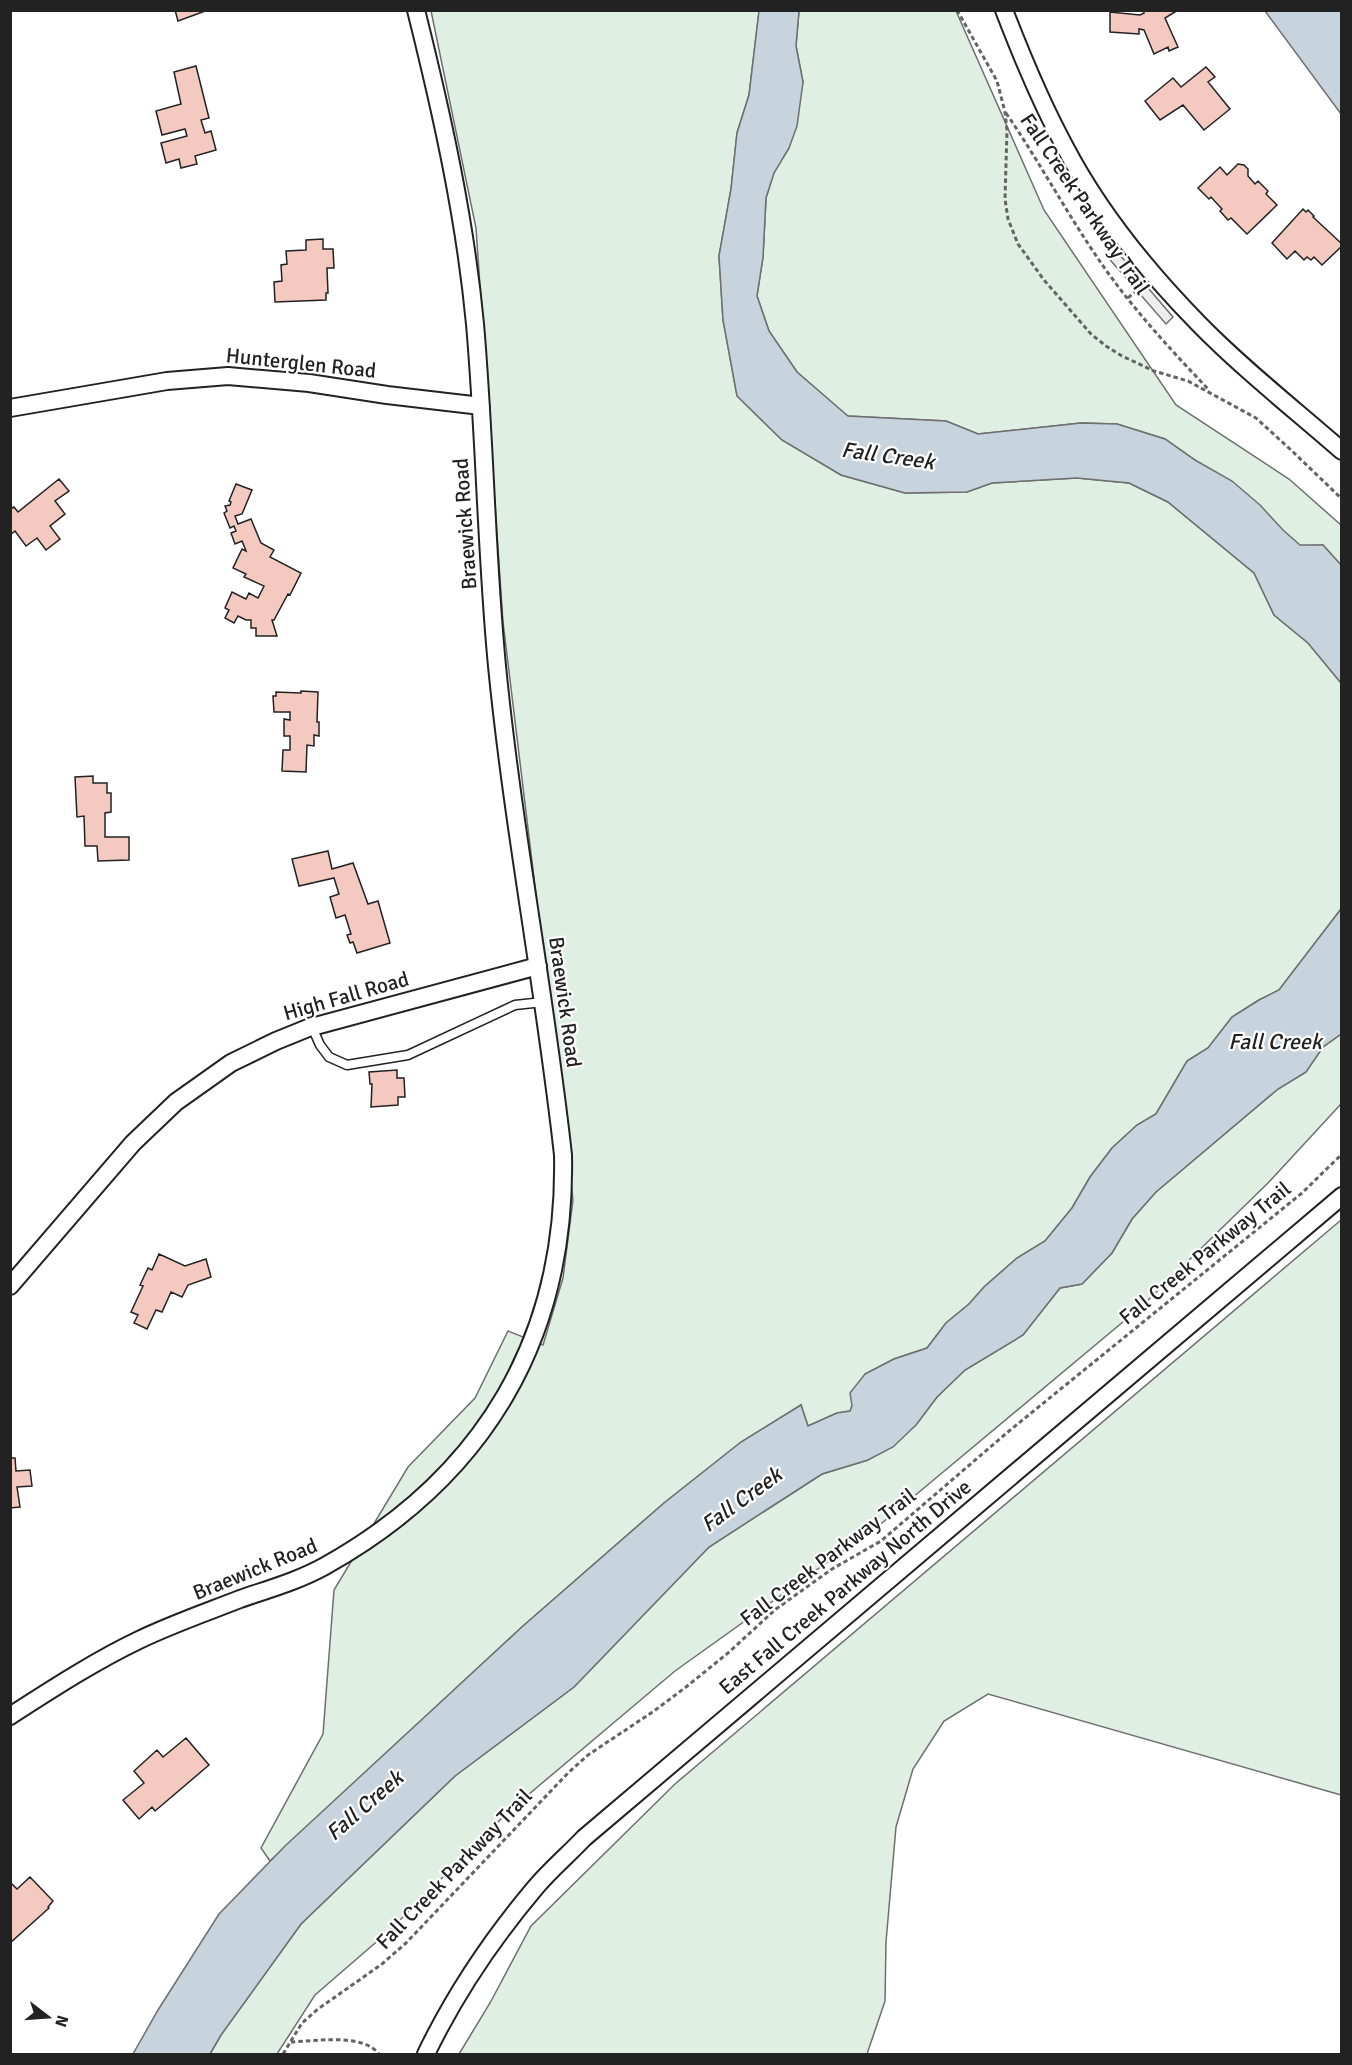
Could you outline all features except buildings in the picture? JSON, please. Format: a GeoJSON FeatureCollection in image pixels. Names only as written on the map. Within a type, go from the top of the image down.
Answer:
{"type":"FeatureCollection","features":[{"type":"Feature","properties":{"kind":"street","name":"Braewick Road"},"geometry":{"type":"LineString","coordinates":[[10,1716],[139,1640],[299,1578],[345,1555],[389,1526],[451,1469],[478,1437],[501,1403],[532,1343],[548,1296],[557,1255],[564,1189],[563,1155],[497,667],[481,406],[472,301],[455,182],[431,68],[416,10]]}},
{"type":"Feature","properties":{"kind":"street"},"geometry":{"type":"LineString","coordinates":[[1004,10],[1026,69],[1065,148],[1123,237],[1156,278],[1201,327],[1341,451]]}},
{"type":"Feature","properties":{"kind":"street","name":"Hunterglen Road"},"geometry":{"type":"LineString","coordinates":[[10,408],[167,381],[228,376],[309,383],[481,406]]}},
{"type":"Feature","properties":{"kind":"street","name":"High Fall Road"},"geometry":{"type":"LineString","coordinates":[[10,1286],[133,1143],[176,1102],[231,1064],[291,1034],[312,1027],[538,966]]}},
{"type":"Feature","properties":{"kind":"street","name":"East Fall Creek Parkway North Drive"},"geometry":{"type":"LineString","coordinates":[[426,2055],[452,2004],[498,1934],[535,1888],[584,1838],[1341,1196]]}},
{"type":"Feature","properties":{"kind":"lane"},"geometry":{"type":"LineString","coordinates":[[312,1027],[329,1058],[347,1065],[408,1055],[515,1005],[543,1002]]}},
{"type":"Feature","properties":{"kind":"path","name":"Fall Creek Parkway Trail"},"geometry":{"type":"LineString","coordinates":[[957,10],[997,81],[1007,130],[1005,199],[1008,219],[1018,244],[1028,260],[1091,334],[1106,346],[1154,371],[1188,381],[1256,418],[1341,499]]}},
{"type":"Feature","properties":{"kind":"path","name":"Fall Creek Parkway Trail"},"geometry":{"type":"LineString","coordinates":[[1005,112],[1099,260],[1135,307],[1212,393]]}},
{"type":"Feature","properties":{"kind":"path","name":"Fall Creek Parkway Trail"},"geometry":{"type":"LineString","coordinates":[[283,2055],[302,2024],[318,2008],[382,1964],[406,1943],[561,1780],[588,1755],[686,1687],[806,1587],[896,1530],[979,1455],[1302,1192],[1341,1154]]}},
{"type":"Feature","properties":{"kind":"path"},"geometry":{"type":"LineString","coordinates":[[291,2042],[362,2042],[374,2048],[379,2055]]}},
{"type":"Feature","properties":{"kind":"green space"},"geometry":{"type":"Polygon","coordinates":[[[431,11],[759,11],[749,95],[737,133],[731,189],[719,256],[723,320],[737,396],[782,440],[841,475],[905,493],[967,492],[992,483],[1077,478],[1129,483],[1168,502],[1254,573],[1274,615],[1308,643],[1341,683],[1341,909],[1279,990],[1232,1017],[1208,1048],[1187,1061],[1156,1114],[1137,1125],[1112,1148],[1090,1177],[1072,1208],[1045,1241],[1017,1258],[984,1287],[969,1304],[946,1323],[927,1348],[894,1359],[865,1374],[850,1411],[837,1413],[808,1426],[801,1405],[741,1442],[664,1503],[523,1626],[270,1861],[261,1848],[323,1734],[334,1590],[408,1467],[475,1398],[508,1331],[543,1345],[563,1278],[573,1200],[503,622],[476,228],[431,11]]]}},
{"type":"Feature","properties":{"kind":"green space"},"geometry":{"type":"Polygon","coordinates":[[[799,11],[956,11],[1044,210],[1176,405],[1289,479],[1341,525],[1341,565],[1323,545],[1300,546],[1195,460],[1165,439],[1117,424],[1081,423],[978,434],[946,421],[847,416],[797,372],[769,331],[757,296],[763,257],[766,198],[774,172],[789,148],[803,82],[796,46],[799,11]]]}},
{"type":"Feature","properties":{"kind":"green space"},"geometry":{"type":"Polygon","coordinates":[[[1341,1034],[1341,1104],[1268,1183],[1142,1306],[882,1523],[675,1671],[509,1811],[389,1931],[315,1995],[277,2054],[210,2054],[221,2035],[301,1924],[455,1776],[574,1687],[709,1547],[822,1474],[868,1460],[916,1425],[937,1397],[965,1370],[1023,1335],[1060,1288],[1082,1284],[1112,1253],[1132,1219],[1156,1192],[1278,1089],[1306,1072],[1323,1047],[1341,1034]]]}},
{"type":"Feature","properties":{"kind":"green space"},"geometry":{"type":"Polygon","coordinates":[[[1341,1220],[1341,1795],[988,1694],[944,1721],[913,1769],[896,1827],[886,1942],[885,2001],[867,2054],[459,2054],[490,2003],[531,1926],[675,1784],[1341,1220]]]}},
{"type":"Feature","properties":{"kind":"shaded area"},"geometry":{"type":"Polygon","coordinates":[[[1113,247],[1173,317],[1166,324],[1105,254],[1113,247]]]}},
{"type":"Feature","properties":{"kind":"water","name":"Fall Creek"},"geometry":{"type":"Polygon","coordinates":[[[759,11],[799,11],[796,46],[803,82],[797,126],[789,148],[774,173],[766,198],[763,257],[757,296],[769,331],[797,372],[848,416],[946,421],[978,434],[1081,423],[1117,424],[1165,439],[1195,460],[1232,481],[1300,545],[1323,545],[1341,565],[1341,683],[1308,643],[1274,615],[1254,573],[1168,502],[1129,483],[1077,478],[992,483],[967,492],[905,493],[841,475],[782,440],[737,396],[723,320],[719,256],[731,189],[737,133],[749,95],[759,11]]]}},
{"type":"Feature","properties":{"kind":"water"},"geometry":{"type":"Polygon","coordinates":[[[1265,11],[1341,11],[1341,114],[1265,11]]]}},
{"type":"Feature","properties":{"kind":"water","name":"Fall Creek"},"geometry":{"type":"Polygon","coordinates":[[[1341,909],[1341,1034],[1323,1047],[1306,1072],[1278,1089],[1156,1192],[1132,1219],[1112,1253],[1082,1284],[1060,1288],[1023,1335],[965,1370],[937,1397],[916,1425],[893,1447],[868,1460],[822,1474],[709,1547],[574,1687],[455,1776],[301,1924],[221,2035],[210,2054],[133,2054],[219,1914],[285,1846],[523,1626],[664,1503],[741,1442],[801,1405],[808,1426],[837,1413],[850,1411],[852,1406],[850,1393],[865,1374],[894,1359],[927,1348],[946,1323],[969,1304],[984,1287],[1017,1258],[1045,1241],[1072,1208],[1090,1177],[1112,1148],[1137,1125],[1156,1114],[1187,1061],[1208,1048],[1232,1017],[1279,990],[1341,909]]]}}]}
